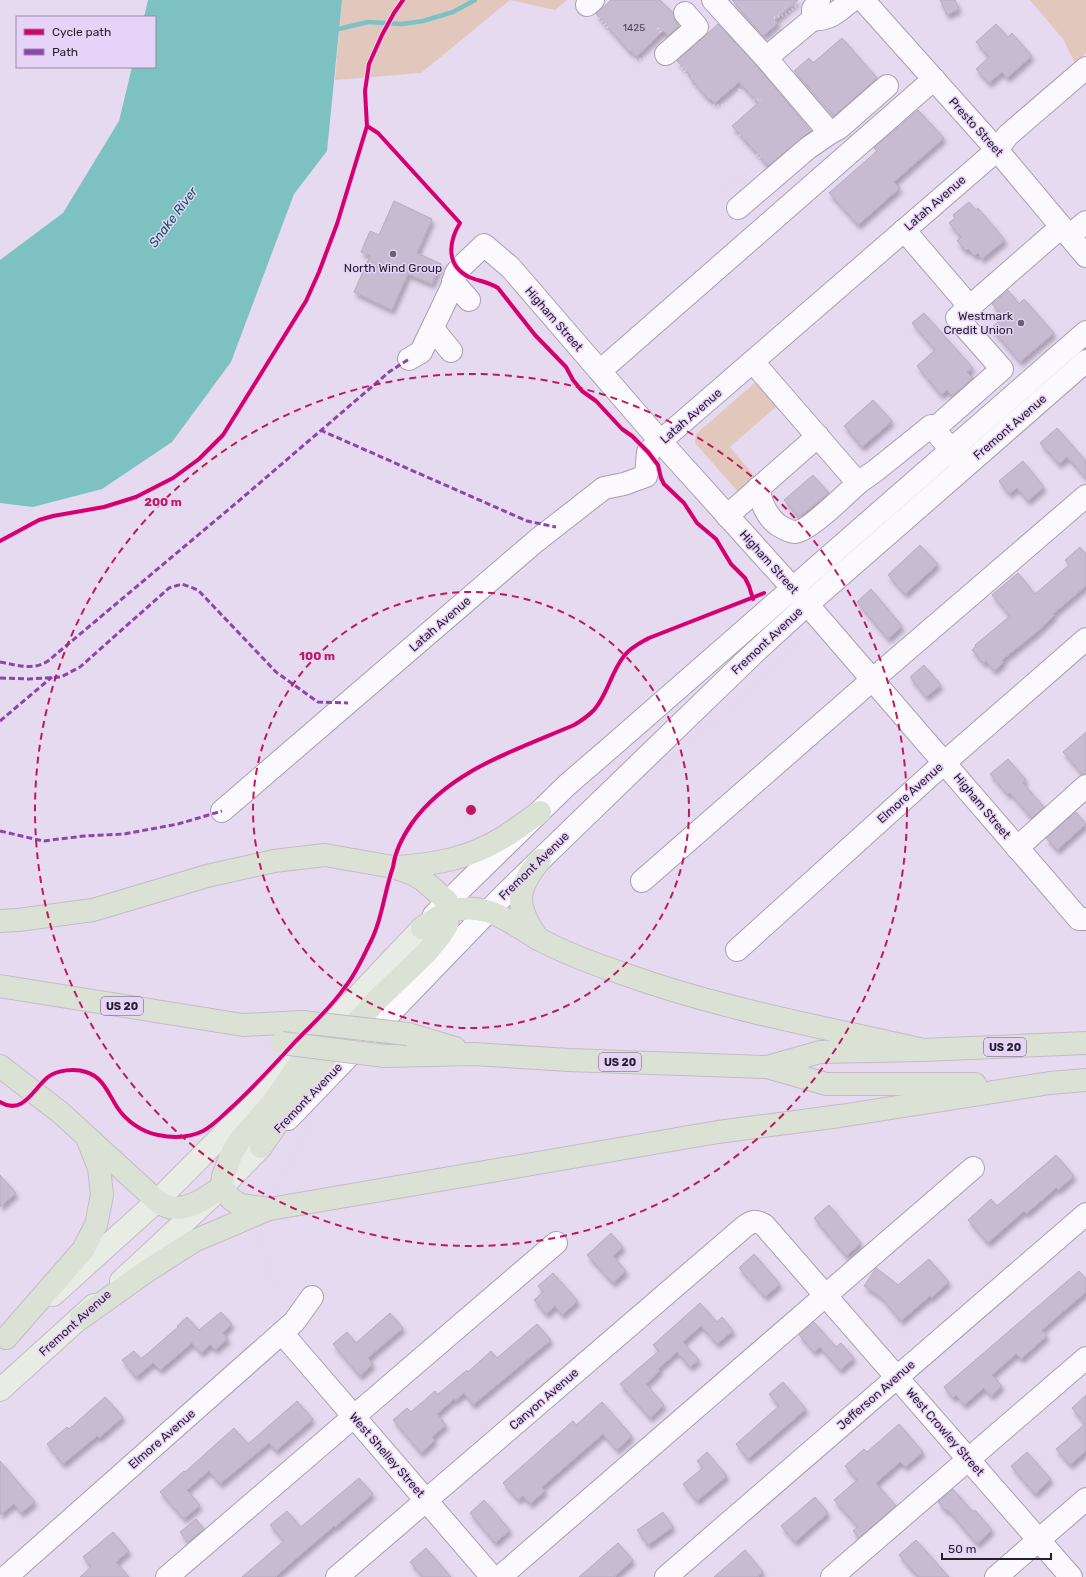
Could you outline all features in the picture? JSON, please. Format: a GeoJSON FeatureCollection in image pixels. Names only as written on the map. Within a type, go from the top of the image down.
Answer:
{"type":"FeatureCollection","features":[{"type":"Feature","properties":{"kind":"highway"},"geometry":{"type":"LineString","coordinates":[[393,867],[429,865],[450,860],[476,851],[504,837],[540,812]]}},
{"type":"Feature","properties":{"kind":"highway"},"geometry":{"type":"LineString","coordinates":[[0,921],[93,910],[207,876],[274,861],[325,855],[393,867],[411,873],[423,880],[448,906],[488,911],[538,939],[565,952],[678,992],[751,1012],[923,1050]]}},
{"type":"Feature","properties":{"kind":"highway"},"geometry":{"type":"LineString","coordinates":[[538,939],[527,923],[521,908],[520,900],[522,888],[528,875],[540,860]]}},
{"type":"Feature","properties":{"kind":"highway"},"geometry":{"type":"LineString","coordinates":[[261,1147],[313,1072],[374,1002],[426,953],[440,936],[446,925],[448,906]]}},
{"type":"Feature","properties":{"kind":"highway","name":"US 20"},"geometry":{"type":"LineString","coordinates":[[0,986],[243,1025],[302,1022],[408,1034],[474,1054]]}},
{"type":"Feature","properties":{"kind":"highway","name":"US 20"},"geometry":{"type":"LineString","coordinates":[[243,1025],[282,1043],[385,1056],[474,1054],[569,1060],[767,1068],[826,1084],[1050,1083],[1086,1080]]}},
{"type":"Feature","properties":{"kind":"highway"},"geometry":{"type":"LineString","coordinates":[[270,1209],[240,1205],[231,1199],[222,1187],[223,1176],[232,1153],[240,1140],[274,1101],[314,1043]]}},
{"type":"Feature","properties":{"kind":"highway","name":"US 20"},"geometry":{"type":"LineString","coordinates":[[767,1068],[820,1052],[923,1050],[1086,1043]]}},
{"type":"Feature","properties":{"kind":"highway"},"geometry":{"type":"LineString","coordinates":[[0,1066],[61,1113],[157,1201],[169,1207],[184,1207],[201,1201],[222,1187]]}},
{"type":"Feature","properties":{"kind":"highway"},"geometry":{"type":"LineString","coordinates":[[80,1318],[147,1271],[194,1241],[270,1209],[718,1132],[840,1116],[1050,1083]]}},
{"type":"Feature","properties":{"kind":"highway"},"geometry":{"type":"LineString","coordinates":[[3,1341],[83,1250],[96,1224],[102,1195],[99,1168],[86,1135]]}},
{"type":"Feature","properties":{"kind":"main road","name":"Fremont Avenue"},"geometry":{"type":"LineString","coordinates":[[3,1341],[157,1201],[314,1043],[422,928]]}},
{"type":"Feature","properties":{"kind":"main road","name":"Fremont Avenue"},"geometry":{"type":"LineString","coordinates":[[0,1390],[222,1187],[261,1147]]}},
{"type":"Feature","properties":{"kind":"street"},"geometry":{"type":"LineString","coordinates":[[713,0],[766,58],[830,133]]}},
{"type":"Feature","properties":{"kind":"street"},"geometry":{"type":"LineString","coordinates":[[766,58],[809,8],[820,20],[841,10],[852,0]]}},
{"type":"Feature","properties":{"kind":"street","name":"Presto Street"},"geometry":{"type":"LineString","coordinates":[[863,0],[997,150],[1086,256]]}},
{"type":"Feature","properties":{"kind":"street"},"geometry":{"type":"LineString","coordinates":[[664,52],[697,27],[686,4]]}},
{"type":"Feature","properties":{"kind":"street","name":"Latah Avenue"},"geometry":{"type":"LineString","coordinates":[[222,812],[536,542],[604,488],[624,484],[646,476],[648,452],[997,150],[1008,135],[1086,68]]}},
{"type":"Feature","properties":{"kind":"street"},"geometry":{"type":"LineString","coordinates":[[600,372],[934,79]]}},
{"type":"Feature","properties":{"kind":"street"},"geometry":{"type":"LineString","coordinates":[[738,208],[808,148],[839,128],[887,86]]}},
{"type":"Feature","properties":{"kind":"street"},"geometry":{"type":"LineString","coordinates":[[934,429],[1002,369],[957,318],[1065,231],[1086,222]]}},
{"type":"Feature","properties":{"kind":"street"},"geometry":{"type":"LineString","coordinates":[[904,230],[970,307]]}},
{"type":"Feature","properties":{"kind":"street","name":"Higham Street"},"geometry":{"type":"LineString","coordinates":[[453,282],[459,268],[484,246],[510,267],[661,442],[807,604],[945,762],[1017,848],[1083,919]]}},
{"type":"Feature","properties":{"kind":"street"},"geometry":{"type":"LineString","coordinates":[[409,359],[422,352],[453,282],[468,300]]}},
{"type":"Feature","properties":{"kind":"street"},"geometry":{"type":"LineString","coordinates":[[433,329],[451,350]]}},
{"type":"Feature","properties":{"kind":"street","name":"Fremont Avenue"},"geometry":{"type":"LineString","coordinates":[[422,928],[448,906],[540,812],[610,746],[1086,332]]}},
{"type":"Feature","properties":{"kind":"street","name":"Fremont Avenue"},"geometry":{"type":"LineString","coordinates":[[261,1147],[488,911],[748,658],[807,604],[1086,361]]}},
{"type":"Feature","properties":{"kind":"street"},"geometry":{"type":"LineString","coordinates":[[753,362],[858,483]]}},
{"type":"Feature","properties":{"kind":"street"},"geometry":{"type":"LineString","coordinates":[[758,488],[760,500],[766,511],[775,522],[783,528],[794,532],[801,531],[810,525],[858,483],[931,426],[965,466]]}},
{"type":"Feature","properties":{"kind":"street"},"geometry":{"type":"LineString","coordinates":[[727,516],[818,436]]}},
{"type":"Feature","properties":{"kind":"street"},"geometry":{"type":"LineString","coordinates":[[642,881],[1086,496]]}},
{"type":"Feature","properties":{"kind":"street","name":"Elmore Avenue"},"geometry":{"type":"LineString","coordinates":[[737,950],[945,762],[1086,639]]}},
{"type":"Feature","properties":{"kind":"street"},"geometry":{"type":"LineString","coordinates":[[1017,848],[1086,786]]}},
{"type":"Feature","properties":{"kind":"street"},"geometry":{"type":"LineString","coordinates":[[500,1577],[973,1168]]}},
{"type":"Feature","properties":{"kind":"street","name":"Jefferson Avenue"},"geometry":{"type":"LineString","coordinates":[[666,1577],[1086,1214]]}},
{"type":"Feature","properties":{"kind":"street","name":"West Crowley Street"},"geometry":{"type":"LineString","coordinates":[[751,1222],[757,1221],[764,1225],[1071,1577]]}},
{"type":"Feature","properties":{"kind":"street","name":"Canyon Avenue"},"geometry":{"type":"LineString","coordinates":[[337,1577],[751,1222]]}},
{"type":"Feature","properties":{"kind":"street"},"geometry":{"type":"LineString","coordinates":[[167,1577],[556,1242]]}},
{"type":"Feature","properties":{"kind":"street","name":"Elmore Avenue"},"geometry":{"type":"LineString","coordinates":[[6,1577],[282,1333],[294,1322],[312,1297]]}},
{"type":"Feature","properties":{"kind":"street","name":"West Shelley Street"},"geometry":{"type":"LineString","coordinates":[[282,1333],[492,1577]]}},
{"type":"Feature","properties":{"kind":"street"},"geometry":{"type":"LineString","coordinates":[[832,1577],[1086,1358]]}},
{"type":"Feature","properties":{"kind":"street"},"geometry":{"type":"LineString","coordinates":[[996,1577],[1086,1500]]}},
{"type":"Feature","properties":{"kind":"path"},"geometry":{"type":"LineString","coordinates":[[593,7],[608,28],[608,36],[612,46],[622,56],[639,60],[664,52]]}},
{"type":"Feature","properties":{"kind":"path"},"geometry":{"type":"LineString","coordinates":[[774,17],[781,17],[809,8]]}},
{"type":"Feature","properties":{"kind":"path"},"geometry":{"type":"LineString","coordinates":[[658,28],[663,33],[664,52],[686,72],[690,91],[697,99],[707,104],[718,106],[735,97],[741,86]]}},
{"type":"Feature","properties":{"kind":"path"},"geometry":{"type":"LineString","coordinates":[[690,91],[695,86]]}},
{"type":"Feature","properties":{"kind":"path"},"geometry":{"type":"LineString","coordinates":[[723,192],[761,160],[758,155],[752,155],[737,148],[730,131],[730,124],[732,117],[738,108],[748,101],[756,99],[762,100]]}},
{"type":"Feature","properties":{"kind":"path"},"geometry":{"type":"LineString","coordinates":[[733,140],[740,135]]}},
{"type":"Feature","properties":{"kind":"path"},"geometry":{"type":"LineString","coordinates":[[741,151],[748,144]]}},
{"type":"Feature","properties":{"kind":"path"},"geometry":{"type":"LineString","coordinates":[[657,774],[798,646],[800,635]]}},
{"type":"Feature","properties":{"kind":"path"},"geometry":{"type":"LineString","coordinates":[[258,1228],[257,1230],[268,1267],[264,1270],[280,1289],[281,1307]]}},
{"type":"Feature","properties":{"kind":"shaded area"},"geometry":{"type":"Polygon","coordinates":[[[342,0],[510,0],[421,73],[335,80],[342,0]]]}},
{"type":"Feature","properties":{"kind":"shaded area"},"geometry":{"type":"Polygon","coordinates":[[[510,0],[567,0],[555,10],[510,0]]]}},
{"type":"Feature","properties":{"kind":"shaded area"},"geometry":{"type":"Polygon","coordinates":[[[1030,0],[1086,0],[1086,53],[1075,63],[1063,39],[1030,0]]]}},
{"type":"Feature","properties":{"kind":"shaded area"},"geometry":{"type":"Polygon","coordinates":[[[757,381],[778,405],[730,447],[756,478],[739,493],[695,443],[696,434],[757,381]]]}},
{"type":"Feature","properties":{"kind":"water","name":"Snake River"},"geometry":{"type":"Polygon","coordinates":[[[148,0],[342,0],[327,151],[294,194],[231,362],[172,442],[102,489],[33,507],[0,503],[0,260],[63,213],[119,121],[132,68],[156,68],[156,16],[144,16],[148,0]]]}},
{"type":"Feature","properties":{"kind":"building"},"geometry":{"type":"Polygon","coordinates":[[[611,0],[660,0],[673,13],[675,21],[679,26],[668,36],[663,31],[636,57],[596,14],[611,0]]]}},
{"type":"Feature","properties":{"kind":"building"},"geometry":{"type":"Polygon","coordinates":[[[732,0],[798,0],[775,20],[778,23],[763,36],[732,0]]]}},
{"type":"Feature","properties":{"kind":"building"},"geometry":{"type":"Polygon","coordinates":[[[940,0],[955,0],[959,9],[947,15],[940,0]]]}},
{"type":"Feature","properties":{"kind":"building"},"geometry":{"type":"Polygon","coordinates":[[[718,24],[757,66],[811,131],[768,166],[732,126],[758,103],[739,82],[715,103],[710,99],[709,100],[689,77],[691,76],[677,61],[718,24]]]}},
{"type":"Feature","properties":{"kind":"building"},"geometry":{"type":"Polygon","coordinates":[[[996,24],[1008,37],[1012,33],[1032,56],[1007,78],[1002,72],[989,83],[976,69],[989,57],[976,42],[996,24]]]}},
{"type":"Feature","properties":{"kind":"building"},"geometry":{"type":"Polygon","coordinates":[[[842,38],[877,78],[834,116],[794,71],[809,58],[813,63],[842,38]]]}},
{"type":"Feature","properties":{"kind":"building"},"geometry":{"type":"Polygon","coordinates":[[[918,110],[944,138],[894,182],[900,188],[858,225],[829,193],[877,151],[874,148],[918,110]]]}},
{"type":"Feature","properties":{"kind":"building","name":"North Wind Group"},"geometry":{"type":"Polygon","coordinates":[[[394,201],[432,219],[417,253],[441,264],[432,284],[408,274],[392,310],[354,292],[370,256],[361,252],[370,231],[379,235],[394,201]]]}},
{"type":"Feature","properties":{"kind":"building"},"geometry":{"type":"Polygon","coordinates":[[[969,202],[976,210],[978,208],[1005,240],[982,259],[978,253],[975,256],[968,249],[966,251],[957,241],[961,237],[949,223],[955,218],[953,215],[969,202]]]}},
{"type":"Feature","properties":{"kind":"building","name":"Westmark Credit Union"},"geometry":{"type":"Polygon","coordinates":[[[1008,290],[1019,304],[1024,299],[1054,333],[1020,362],[991,328],[1004,317],[992,304],[1008,290]]]}},
{"type":"Feature","properties":{"kind":"building"},"geometry":{"type":"Polygon","coordinates":[[[924,313],[973,368],[967,372],[973,378],[952,396],[947,390],[941,395],[917,366],[935,350],[912,323],[924,313]]]}},
{"type":"Feature","properties":{"kind":"building"},"geometry":{"type":"Polygon","coordinates":[[[873,400],[892,421],[862,447],[844,426],[873,400]]]}},
{"type":"Feature","properties":{"kind":"building"},"geometry":{"type":"Polygon","coordinates":[[[1057,428],[1086,461],[1086,478],[1067,457],[1059,464],[1040,443],[1057,428]]]}},
{"type":"Feature","properties":{"kind":"building"},"geometry":{"type":"Polygon","coordinates":[[[1023,461],[1044,487],[1028,501],[1017,488],[1009,494],[999,481],[1023,461]]]}},
{"type":"Feature","properties":{"kind":"building"},"geometry":{"type":"Polygon","coordinates":[[[813,475],[829,493],[799,517],[784,500],[813,475]]]}},
{"type":"Feature","properties":{"kind":"building"},"geometry":{"type":"Polygon","coordinates":[[[920,545],[938,564],[905,594],[888,575],[920,545]]]}},
{"type":"Feature","properties":{"kind":"building"},"geometry":{"type":"Polygon","coordinates":[[[1080,547],[1086,554],[1086,586],[1053,614],[1054,616],[1037,632],[1002,660],[1004,662],[994,671],[986,661],[983,663],[972,650],[976,646],[975,645],[1010,616],[992,595],[1018,573],[1035,594],[1069,565],[1065,560],[1080,547]]]}},
{"type":"Feature","properties":{"kind":"building"},"geometry":{"type":"Polygon","coordinates":[[[871,589],[902,626],[888,639],[857,602],[871,589]]]}},
{"type":"Feature","properties":{"kind":"building"},"geometry":{"type":"Polygon","coordinates":[[[924,665],[941,685],[926,697],[910,677],[924,665]]]}},
{"type":"Feature","properties":{"kind":"building"},"geometry":{"type":"Polygon","coordinates":[[[1086,732],[1086,774],[1082,774],[1063,752],[1086,732]]]}},
{"type":"Feature","properties":{"kind":"building"},"geometry":{"type":"Polygon","coordinates":[[[1008,759],[1026,780],[1023,783],[1044,807],[1032,818],[1010,793],[1008,795],[990,774],[1008,759]]]}},
{"type":"Feature","properties":{"kind":"building"},"geometry":{"type":"Polygon","coordinates":[[[1076,812],[1086,824],[1057,850],[1046,838],[1076,812]]]}},
{"type":"Feature","properties":{"kind":"building"},"geometry":{"type":"Polygon","coordinates":[[[1056,1155],[1074,1176],[1058,1190],[1056,1188],[1026,1214],[1024,1211],[988,1243],[968,1220],[991,1199],[997,1206],[1056,1155]]]}},
{"type":"Feature","properties":{"kind":"building"},"geometry":{"type":"Polygon","coordinates":[[[0,1175],[16,1193],[0,1207],[0,1175]]]}},
{"type":"Feature","properties":{"kind":"building"},"geometry":{"type":"Polygon","coordinates":[[[829,1205],[861,1243],[846,1256],[814,1218],[829,1205]]]}},
{"type":"Feature","properties":{"kind":"building"},"geometry":{"type":"Polygon","coordinates":[[[611,1233],[623,1247],[613,1256],[626,1271],[613,1283],[587,1255],[611,1233]]]}},
{"type":"Feature","properties":{"kind":"building"},"geometry":{"type":"Polygon","coordinates":[[[754,1254],[780,1284],[765,1297],[739,1268],[754,1254]]]}},
{"type":"Feature","properties":{"kind":"building"},"geometry":{"type":"Polygon","coordinates":[[[929,1259],[949,1282],[901,1321],[881,1297],[864,1286],[876,1268],[898,1285],[929,1259]]]}},
{"type":"Feature","properties":{"kind":"building"},"geometry":{"type":"Polygon","coordinates":[[[1079,1271],[1086,1279],[1086,1292],[1042,1330],[1047,1336],[1021,1359],[1016,1354],[992,1375],[1002,1386],[991,1396],[984,1388],[964,1405],[956,1395],[953,1398],[944,1387],[1079,1271]]]}},
{"type":"Feature","properties":{"kind":"building"},"geometry":{"type":"Polygon","coordinates":[[[553,1273],[578,1301],[562,1315],[555,1306],[546,1314],[534,1300],[543,1292],[538,1286],[553,1273]]]}},
{"type":"Feature","properties":{"kind":"building"},"geometry":{"type":"Polygon","coordinates":[[[700,1303],[717,1322],[722,1317],[733,1331],[717,1344],[701,1326],[683,1342],[699,1360],[690,1367],[677,1352],[658,1369],[660,1371],[646,1384],[664,1405],[650,1418],[620,1384],[659,1351],[653,1345],[700,1303]]]}},
{"type":"Feature","properties":{"kind":"building"},"geometry":{"type":"Polygon","coordinates":[[[221,1312],[232,1324],[223,1333],[228,1339],[215,1350],[210,1345],[201,1353],[192,1343],[160,1370],[153,1363],[136,1377],[122,1360],[134,1351],[141,1359],[178,1327],[177,1326],[187,1317],[199,1330],[221,1312]]]}},
{"type":"Feature","properties":{"kind":"building"},"geometry":{"type":"Polygon","coordinates":[[[390,1313],[403,1328],[368,1358],[373,1364],[360,1376],[333,1344],[347,1332],[356,1343],[390,1313]]]}},
{"type":"Feature","properties":{"kind":"building"},"geometry":{"type":"Polygon","coordinates":[[[814,1322],[836,1347],[841,1343],[854,1358],[840,1370],[820,1347],[814,1352],[799,1335],[814,1322]]]}},
{"type":"Feature","properties":{"kind":"building"},"geometry":{"type":"Polygon","coordinates":[[[537,1324],[551,1340],[473,1405],[464,1393],[455,1401],[454,1399],[437,1414],[446,1425],[432,1437],[435,1440],[421,1453],[393,1420],[407,1408],[411,1412],[435,1391],[438,1394],[467,1370],[468,1372],[491,1351],[497,1358],[537,1324]]]}},
{"type":"Feature","properties":{"kind":"building"},"geometry":{"type":"Polygon","coordinates":[[[783,1382],[806,1409],[748,1459],[736,1444],[779,1406],[769,1394],[783,1382]]]}},
{"type":"Feature","properties":{"kind":"building"},"geometry":{"type":"Polygon","coordinates":[[[1086,1395],[1086,1451],[1070,1465],[1056,1449],[1085,1424],[1072,1408],[1086,1395]]]}},
{"type":"Feature","properties":{"kind":"building"},"geometry":{"type":"Polygon","coordinates":[[[105,1397],[123,1417],[99,1438],[97,1436],[63,1464],[47,1444],[67,1427],[69,1429],[105,1397]]]}},
{"type":"Feature","properties":{"kind":"building"},"geometry":{"type":"Polygon","coordinates":[[[297,1401],[313,1419],[276,1451],[269,1443],[220,1484],[209,1471],[187,1490],[200,1505],[184,1519],[160,1492],[184,1471],[185,1472],[234,1428],[248,1444],[297,1401]]]}},
{"type":"Feature","properties":{"kind":"building"},"geometry":{"type":"Polygon","coordinates":[[[602,1402],[632,1436],[617,1450],[603,1434],[542,1487],[545,1491],[530,1504],[523,1496],[518,1500],[503,1483],[573,1421],[576,1425],[602,1402]]]}},
{"type":"Feature","properties":{"kind":"building"},"geometry":{"type":"Polygon","coordinates":[[[899,1424],[923,1452],[905,1467],[900,1462],[876,1483],[896,1506],[859,1538],[853,1531],[858,1527],[834,1500],[857,1480],[845,1466],[864,1449],[867,1452],[899,1424]]]}},
{"type":"Feature","properties":{"kind":"building"},"geometry":{"type":"Polygon","coordinates":[[[707,1452],[727,1476],[697,1501],[683,1484],[703,1468],[697,1461],[707,1452]]]}},
{"type":"Feature","properties":{"kind":"building"},"geometry":{"type":"Polygon","coordinates":[[[1027,1452],[1051,1479],[1035,1494],[1011,1466],[1027,1452]]]}},
{"type":"Feature","properties":{"kind":"building"},"geometry":{"type":"Polygon","coordinates":[[[0,1461],[35,1502],[21,1513],[14,1504],[0,1515],[0,1461]]]}},
{"type":"Feature","properties":{"kind":"building"},"geometry":{"type":"Polygon","coordinates":[[[359,1478],[373,1494],[335,1527],[334,1526],[275,1577],[242,1577],[284,1541],[270,1525],[287,1511],[301,1527],[359,1478]]]}},
{"type":"Feature","properties":{"kind":"building"},"geometry":{"type":"Polygon","coordinates":[[[953,1489],[973,1512],[975,1510],[992,1530],[977,1544],[948,1510],[946,1511],[938,1502],[953,1489]]]}},
{"type":"Feature","properties":{"kind":"building"},"geometry":{"type":"Polygon","coordinates":[[[815,1497],[828,1513],[795,1542],[781,1526],[815,1497]]]}},
{"type":"Feature","properties":{"kind":"building"},"geometry":{"type":"Polygon","coordinates":[[[484,1500],[510,1530],[495,1543],[470,1513],[484,1500]]]}},
{"type":"Feature","properties":{"kind":"building"},"geometry":{"type":"Polygon","coordinates":[[[663,1512],[673,1527],[648,1545],[637,1530],[663,1512]]]}},
{"type":"Feature","properties":{"kind":"building"},"geometry":{"type":"Polygon","coordinates":[[[196,1519],[204,1529],[188,1542],[180,1532],[196,1519]]]}},
{"type":"Feature","properties":{"kind":"building"},"geometry":{"type":"Polygon","coordinates":[[[113,1532],[129,1551],[116,1562],[129,1577],[80,1577],[91,1567],[83,1557],[113,1532]]]}},
{"type":"Feature","properties":{"kind":"building"},"geometry":{"type":"Polygon","coordinates":[[[916,1540],[949,1577],[919,1577],[910,1568],[899,1555],[916,1540]]]}},
{"type":"Feature","properties":{"kind":"building"},"geometry":{"type":"Polygon","coordinates":[[[618,1543],[633,1560],[614,1577],[579,1577],[618,1543]]]}},
{"type":"Feature","properties":{"kind":"building"},"geometry":{"type":"Polygon","coordinates":[[[426,1548],[451,1577],[423,1577],[410,1562],[426,1548]]]}},
{"type":"Feature","properties":{"kind":"building"},"geometry":{"type":"Polygon","coordinates":[[[745,1550],[763,1572],[757,1577],[714,1577],[745,1550]]]}},
{"type":"Feature","properties":{"kind":"waterway"},"geometry":{"type":"LineString","coordinates":[[334,30],[368,22],[402,24],[423,21],[453,12],[475,0]]}},
{"type":"Feature","properties":{"kind":"marked path"},"geometry":{"type":"LineString","coordinates":[[0,662],[30,667],[48,661],[389,372],[409,359]]}},
{"type":"Feature","properties":{"kind":"marked path"},"geometry":{"type":"LineString","coordinates":[[320,430],[527,521],[556,527]]}},
{"type":"Feature","properties":{"kind":"marked path"},"geometry":{"type":"LineString","coordinates":[[0,678],[29,679],[61,677],[80,667],[169,588],[182,584],[198,590],[276,672],[318,702],[348,703]]}},
{"type":"Feature","properties":{"kind":"marked path"},"geometry":{"type":"LineString","coordinates":[[0,721],[52,677]]}},
{"type":"Feature","properties":{"kind":"marked path"},"geometry":{"type":"LineString","coordinates":[[0,831],[43,841],[84,836],[124,834],[178,824],[222,811]]}},
{"type":"Feature","properties":{"kind":"cycle path"},"geometry":{"type":"LineString","coordinates":[[0,541],[39,520],[104,507],[136,497],[173,478],[199,459],[223,435],[306,301],[319,272],[337,224],[367,126],[365,91],[369,64],[382,35],[403,0]]}},
{"type":"Feature","properties":{"kind":"cycle path"},"geometry":{"type":"LineString","coordinates":[[367,126],[378,133],[460,223],[453,237],[451,252],[456,266],[461,272],[469,277],[491,284],[498,288],[535,335],[566,367],[573,380],[582,391],[596,401],[622,429],[632,436],[648,452],[658,465],[664,484],[684,503],[697,523],[716,539],[731,564],[745,578],[753,599]]}},
{"type":"Feature","properties":{"kind":"cycle path"},"geometry":{"type":"LineString","coordinates":[[0,1102],[15,1106],[27,1099],[48,1077],[61,1071],[77,1070],[92,1074],[97,1078],[125,1117],[140,1129],[152,1134],[175,1137],[192,1135],[207,1129],[255,1084],[327,1009],[349,982],[361,961],[377,926],[400,844],[412,823],[427,805],[445,789],[465,775],[507,753],[574,725],[584,718],[599,704],[620,662],[627,653],[636,646],[649,638],[764,593]]}},
{"type":"Feature","properties":{"kind":"place","name":"North Wind Group"},"geometry":{"type":"Point","coordinates":[393,254]}},
{"type":"Feature","properties":{"kind":"place","name":"Westmark Credit Union"},"geometry":{"type":"Point","coordinates":[1021,323]}}]}
